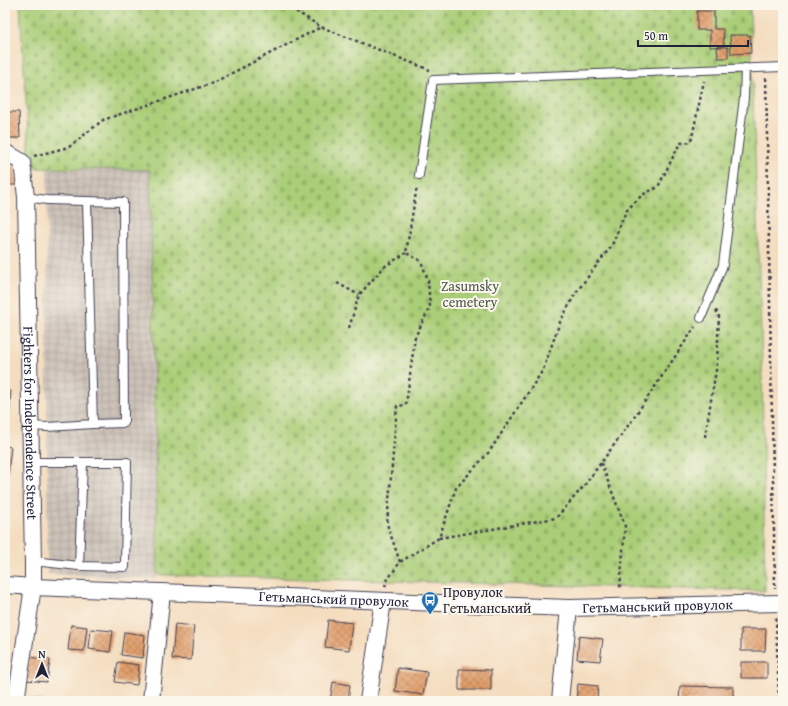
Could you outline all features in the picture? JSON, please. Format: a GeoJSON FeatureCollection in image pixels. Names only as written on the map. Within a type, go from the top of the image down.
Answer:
{"type":"FeatureCollection","features":[{"type":"Feature","properties":{"kind":"street"},"geometry":{"type":"LineString","coordinates":[[6,152],[22,162]]}},
{"type":"Feature","properties":{"kind":"street","name":"Fighters for Independence Street"},"geometry":{"type":"LineString","coordinates":[[16,701],[33,587],[26,197],[22,162]]}},
{"type":"Feature","properties":{"kind":"street","name":"Гетьманський провулок"},"geometry":{"type":"LineString","coordinates":[[5,585],[569,608],[779,603]]}},
{"type":"Feature","properties":{"kind":"street"},"geometry":{"type":"LineString","coordinates":[[151,701],[162,592]]}},
{"type":"Feature","properties":{"kind":"street"},"geometry":{"type":"LineString","coordinates":[[368,701],[383,601]]}},
{"type":"Feature","properties":{"kind":"street"},"geometry":{"type":"LineString","coordinates":[[560,701],[569,608]]}},
{"type":"Feature","properties":{"kind":"lane"},"geometry":{"type":"LineString","coordinates":[[419,175],[433,80],[783,67]]}},
{"type":"Feature","properties":{"kind":"lane"},"geometry":{"type":"LineString","coordinates":[[701,318],[723,265],[744,98],[745,68]]}},
{"type":"Feature","properties":{"kind":"lane"},"geometry":{"type":"LineString","coordinates":[[26,197],[123,202],[124,423],[46,428],[30,426]]}},
{"type":"Feature","properties":{"kind":"lane"},"geometry":{"type":"LineString","coordinates":[[87,201],[93,424]]}},
{"type":"Feature","properties":{"kind":"lane"},"geometry":{"type":"LineString","coordinates":[[31,462],[127,462],[125,567],[79,566],[33,561]]}},
{"type":"Feature","properties":{"kind":"lane"},"geometry":{"type":"LineString","coordinates":[[79,566],[83,462]]}},
{"type":"Feature","properties":{"kind":"path"},"geometry":{"type":"LineString","coordinates":[[286,5],[321,27],[430,69],[433,80]]}},
{"type":"Feature","properties":{"kind":"path"},"geometry":{"type":"LineString","coordinates":[[22,162],[29,157],[69,147],[102,120],[213,83],[321,27]]}},
{"type":"Feature","properties":{"kind":"path"},"geometry":{"type":"LineString","coordinates":[[766,68],[779,603],[779,701]]}},
{"type":"Feature","properties":{"kind":"path"},"geometry":{"type":"LineString","coordinates":[[439,538],[456,488],[489,452],[543,370],[560,322],[575,294],[612,245],[626,211],[642,195],[658,187],[680,143],[691,142],[706,70]]}},
{"type":"Feature","properties":{"kind":"path"},"geometry":{"type":"LineString","coordinates":[[349,328],[359,295],[384,267],[406,253],[419,175]]}},
{"type":"Feature","properties":{"kind":"path"},"geometry":{"type":"LineString","coordinates":[[400,562],[387,524],[397,406],[406,405],[415,337],[430,307],[428,280],[421,261],[406,253]]}},
{"type":"Feature","properties":{"kind":"path"},"geometry":{"type":"LineString","coordinates":[[337,283],[359,295]]}},
{"type":"Feature","properties":{"kind":"path"},"geometry":{"type":"LineString","coordinates":[[704,436],[717,364],[719,314],[707,303]]}},
{"type":"Feature","properties":{"kind":"path"},"geometry":{"type":"LineString","coordinates":[[383,601],[386,582],[400,562],[439,538],[556,518],[584,486],[633,419],[701,318]]}},
{"type":"Feature","properties":{"kind":"path"},"geometry":{"type":"LineString","coordinates":[[601,463],[625,526],[620,588]]}},
{"type":"Feature","properties":{"kind":"shaded area"},"geometry":{"type":"Polygon","coordinates":[[[47,168],[150,170],[157,579],[47,574],[47,168]]]}},
{"type":"Feature","properties":{"kind":"green space","name":"Zasumsky cemetery"},"geometry":{"type":"Polygon","coordinates":[[[20,5],[750,5],[762,362],[765,591],[158,575],[150,170],[30,168],[20,5]]]}},
{"type":"Feature","properties":{"kind":"building"},"geometry":{"type":"Polygon","coordinates":[[[697,11],[714,11],[714,29],[723,29],[724,46],[710,47],[710,30],[697,30],[697,11]]]}},
{"type":"Feature","properties":{"kind":"building"},"geometry":{"type":"Polygon","coordinates":[[[730,35],[750,35],[751,53],[731,54],[730,35]]]}},
{"type":"Feature","properties":{"kind":"building"},"geometry":{"type":"Polygon","coordinates":[[[717,47],[728,47],[728,58],[718,58],[717,47]]]}},
{"type":"Feature","properties":{"kind":"building"},"geometry":{"type":"Polygon","coordinates":[[[5,112],[19,112],[20,138],[5,138],[5,112]]]}},
{"type":"Feature","properties":{"kind":"building"},"geometry":{"type":"Polygon","coordinates":[[[5,166],[16,166],[16,185],[5,185],[5,166]]]}},
{"type":"Feature","properties":{"kind":"building"},"geometry":{"type":"Polygon","coordinates":[[[5,391],[11,391],[9,415],[5,415],[5,391]]]}},
{"type":"Feature","properties":{"kind":"building"},"geometry":{"type":"Polygon","coordinates":[[[5,446],[11,447],[8,473],[5,472],[5,446]]]}},
{"type":"Feature","properties":{"kind":"building"},"geometry":{"type":"Polygon","coordinates":[[[328,620],[352,623],[349,650],[325,647],[328,620]]]}},
{"type":"Feature","properties":{"kind":"building"},"geometry":{"type":"Polygon","coordinates":[[[175,624],[194,626],[191,660],[172,659],[175,624]]]}},
{"type":"Feature","properties":{"kind":"building"},"geometry":{"type":"Polygon","coordinates":[[[71,625],[87,627],[84,651],[68,650],[71,625]]]}},
{"type":"Feature","properties":{"kind":"building"},"geometry":{"type":"Polygon","coordinates":[[[91,629],[113,631],[110,652],[89,649],[91,629]]]}},
{"type":"Feature","properties":{"kind":"building"},"geometry":{"type":"Polygon","coordinates":[[[741,629],[766,629],[765,651],[741,651],[741,629]]]}},
{"type":"Feature","properties":{"kind":"building"},"geometry":{"type":"Polygon","coordinates":[[[124,632],[145,635],[143,658],[121,655],[124,632]]]}},
{"type":"Feature","properties":{"kind":"building"},"geometry":{"type":"Polygon","coordinates":[[[579,636],[603,639],[600,661],[577,659],[579,636]]]}},
{"type":"Feature","properties":{"kind":"building"},"geometry":{"type":"Polygon","coordinates":[[[29,657],[50,660],[47,682],[26,680],[29,657]]]}},
{"type":"Feature","properties":{"kind":"building"},"geometry":{"type":"Polygon","coordinates":[[[118,662],[139,665],[137,685],[115,682],[118,662]]]}},
{"type":"Feature","properties":{"kind":"building"},"geometry":{"type":"Polygon","coordinates":[[[741,662],[767,662],[767,678],[741,678],[741,662]]]}},
{"type":"Feature","properties":{"kind":"building"},"geometry":{"type":"Polygon","coordinates":[[[398,668],[427,672],[423,695],[395,691],[398,668]]]}},
{"type":"Feature","properties":{"kind":"building"},"geometry":{"type":"Polygon","coordinates":[[[459,669],[491,670],[491,690],[459,690],[459,669]]]}},
{"type":"Feature","properties":{"kind":"building"},"geometry":{"type":"Polygon","coordinates":[[[333,682],[350,685],[348,701],[330,701],[333,682]]]}},
{"type":"Feature","properties":{"kind":"building"},"geometry":{"type":"Polygon","coordinates":[[[578,684],[598,686],[597,701],[576,701],[578,684]]]}},
{"type":"Feature","properties":{"kind":"building"},"geometry":{"type":"Polygon","coordinates":[[[680,686],[733,687],[733,701],[679,701],[680,686]]]}},
{"type":"Feature","properties":{"kind":"building"},"geometry":{"type":"Polygon","coordinates":[[[24,698],[44,700],[44,701],[24,701],[24,698]]]}},
{"type":"Feature","properties":{"kind":"place","name":"Провулок Гетьманський"},"geometry":{"type":"Point","coordinates":[430,615]}}]}
